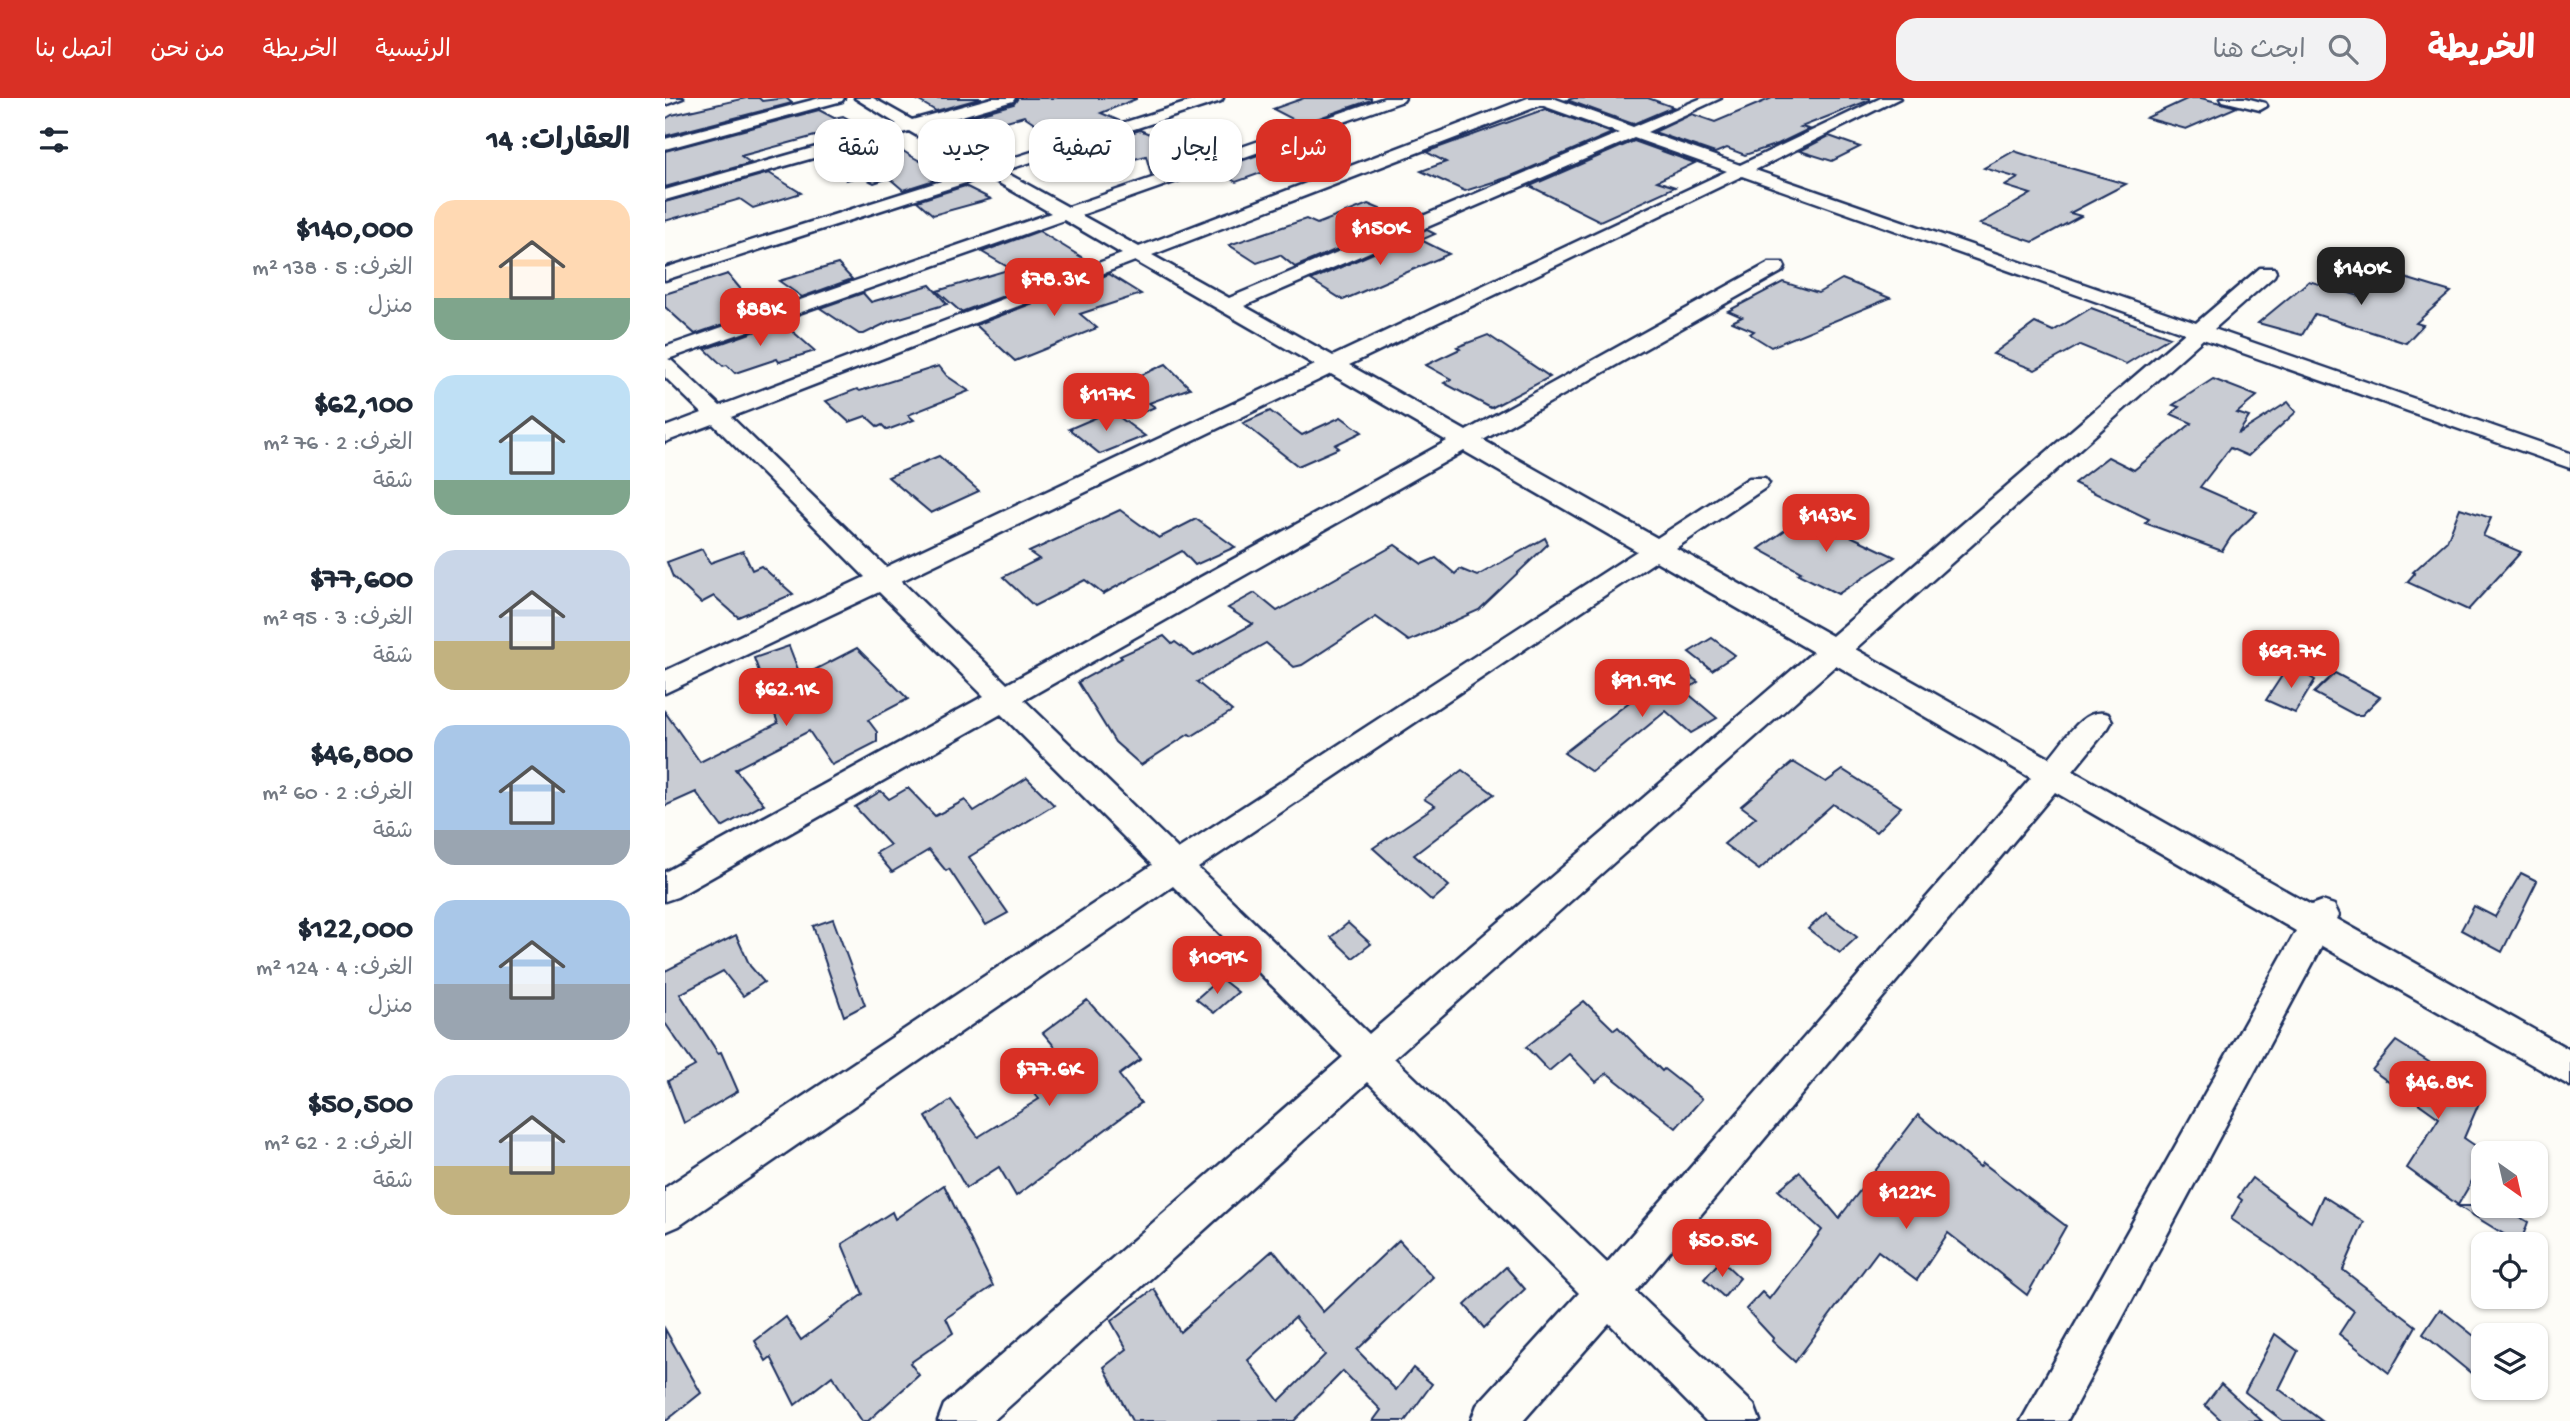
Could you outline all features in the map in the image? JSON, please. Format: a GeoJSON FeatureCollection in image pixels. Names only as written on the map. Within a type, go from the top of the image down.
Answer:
{"type":"FeatureCollection","features":[{"type":"Feature","properties":{"kind":"street"},"geometry":{"type":"LineString","coordinates":[[665,101],[676,98]]}},
{"type":"Feature","properties":{"kind":"street"},"geometry":{"type":"LineString","coordinates":[[665,144],[837,98]]}},
{"type":"Feature","properties":{"kind":"street"},"geometry":{"type":"LineString","coordinates":[[862,98],[918,130]]}},
{"type":"Feature","properties":{"kind":"street"},"geometry":{"type":"LineString","coordinates":[[665,195],[1008,98]]}},
{"type":"Feature","properties":{"kind":"street"},"geometry":{"type":"LineString","coordinates":[[1015,162],[1216,98]]}},
{"type":"Feature","properties":{"kind":"street"},"geometry":{"type":"LineString","coordinates":[[665,354],[1398,98]]}},
{"type":"Feature","properties":{"kind":"street"},"geometry":{"type":"LineString","coordinates":[[1227,306],[1714,98]]}},
{"type":"Feature","properties":{"kind":"street"},"geometry":{"type":"LineString","coordinates":[[1856,98],[1886,101]]}},
{"type":"Feature","properties":{"kind":"street"},"geometry":{"type":"LineString","coordinates":[[2228,98],[2260,106]]}},
{"type":"Feature","properties":{"kind":"street"},"geometry":{"type":"LineString","coordinates":[[665,435],[1541,99],[2570,461]]}},
{"type":"Feature","properties":{"kind":"street"},"geometry":{"type":"LineString","coordinates":[[665,683],[1886,101]]}},
{"type":"Feature","properties":{"kind":"street"},"geometry":{"type":"LineString","coordinates":[[665,274],[952,182]]}},
{"type":"Feature","properties":{"kind":"street"},"geometry":{"type":"LineString","coordinates":[[1010,182],[1834,651],[2320,920],[2570,1069]]}},
{"type":"Feature","properties":{"kind":"street"},"geometry":{"type":"LineString","coordinates":[[665,888],[1776,267]]}},
{"type":"Feature","properties":{"kind":"street"},"geometry":{"type":"LineString","coordinates":[[960,1421],[1368,1058],[2267,272]]}},
{"type":"Feature","properties":{"kind":"street"},"geometry":{"type":"LineString","coordinates":[[665,365],[1738,1421]]}},
{"type":"Feature","properties":{"kind":"street"},"geometry":{"type":"LineString","coordinates":[[665,1212],[1174,867],[1757,483]]}},
{"type":"Feature","properties":{"kind":"street"},"geometry":{"type":"LineString","coordinates":[[1493,1421],[1608,1293],[2098,721]]}},
{"type":"Feature","properties":{"kind":"street"},"geometry":{"type":"LineString","coordinates":[[2043,1421],[2320,920]]}},
{"type":"Feature","properties":{"kind":"building"},"geometry":{"type":"Polygon","coordinates":[[[746,98],[759,98],[762,101],[786,98],[792,103],[665,136],[665,119],[672,115],[746,98]]]}},
{"type":"Feature","properties":{"kind":"building"},"geometry":{"type":"Polygon","coordinates":[[[914,98],[982,98],[936,111],[914,98]]]}},
{"type":"Feature","properties":{"kind":"building"},"geometry":{"type":"Polygon","coordinates":[[[1018,98],[1136,98],[1101,113],[1115,119],[1029,119],[1024,116],[1013,119],[961,119],[1014,104],[1018,98]]]}},
{"type":"Feature","properties":{"kind":"building"},"geometry":{"type":"Polygon","coordinates":[[[1304,98],[1371,98],[1316,119],[1292,119],[1273,109],[1304,98]]]}},
{"type":"Feature","properties":{"kind":"building"},"geometry":{"type":"Polygon","coordinates":[[[1648,98],[1673,107],[1633,124],[1567,100],[1648,98]]]}},
{"type":"Feature","properties":{"kind":"building"},"geometry":{"type":"Polygon","coordinates":[[[1772,98],[1870,100],[1801,127],[1809,129],[1778,144],[1745,155],[1727,148],[1715,153],[1654,132],[1692,114],[1715,122],[1772,98]]]}},
{"type":"Feature","properties":{"kind":"building"},"geometry":{"type":"Polygon","coordinates":[[[2189,98],[2201,98],[2237,107],[2186,129],[2146,118],[2189,98]]]}},
{"type":"Feature","properties":{"kind":"building"},"geometry":{"type":"Polygon","coordinates":[[[1545,109],[1612,133],[1509,177],[1465,191],[1421,171],[1446,162],[1426,152],[1545,109]]]}},
{"type":"Feature","properties":{"kind":"building"},"geometry":{"type":"Polygon","coordinates":[[[819,110],[834,118],[843,116],[848,119],[814,119],[814,136],[741,156],[751,163],[665,187],[665,151],[819,110]]]}},
{"type":"Feature","properties":{"kind":"building"},"geometry":{"type":"Polygon","coordinates":[[[1140,130],[1149,134],[1149,167],[1146,156],[1135,159],[1135,132],[1140,130]]]}},
{"type":"Feature","properties":{"kind":"building"},"geometry":{"type":"Polygon","coordinates":[[[1829,136],[1860,147],[1832,161],[1800,151],[1829,136]]]}},
{"type":"Feature","properties":{"kind":"building"},"geometry":{"type":"Polygon","coordinates":[[[1634,141],[1695,163],[1657,181],[1675,187],[1600,221],[1530,186],[1634,141]]]}},
{"type":"Feature","properties":{"kind":"building"},"geometry":{"type":"Polygon","coordinates":[[[2014,151],[2126,184],[2070,213],[2081,216],[2033,242],[1980,224],[2031,194],[2005,186],[2018,178],[1984,168],[2014,151]]]}},
{"type":"Feature","properties":{"kind":"building"},"geometry":{"type":"Polygon","coordinates":[[[904,152],[918,160],[918,182],[928,182],[903,190],[894,182],[904,182],[904,152]]]}},
{"type":"Feature","properties":{"kind":"building"},"geometry":{"type":"Polygon","coordinates":[[[1256,156],[1256,175],[1242,180],[1242,161],[1256,156]]]}},
{"type":"Feature","properties":{"kind":"building"},"geometry":{"type":"Polygon","coordinates":[[[769,173],[801,193],[753,208],[740,199],[665,221],[665,202],[769,173]]]}},
{"type":"Feature","properties":{"kind":"building"},"geometry":{"type":"Polygon","coordinates":[[[965,186],[991,199],[933,215],[917,201],[965,186]]]}},
{"type":"Feature","properties":{"kind":"building"},"geometry":{"type":"Polygon","coordinates":[[[1368,204],[1406,220],[1295,267],[1280,255],[1257,263],[1229,245],[1306,219],[1317,224],[1368,204]]]}},
{"type":"Feature","properties":{"kind":"building"},"geometry":{"type":"Polygon","coordinates":[[[1427,230],[1435,234],[1421,240],[1449,254],[1343,300],[1311,280],[1427,230]]]}},
{"type":"Feature","properties":{"kind":"building"},"geometry":{"type":"Polygon","coordinates":[[[1039,231],[1091,263],[961,312],[937,291],[1011,269],[982,252],[1039,231]]]}},
{"type":"Feature","properties":{"kind":"building"},"geometry":{"type":"Polygon","coordinates":[[[838,264],[852,279],[802,297],[779,281],[838,264]]]}},
{"type":"Feature","properties":{"kind":"building"},"geometry":{"type":"Polygon","coordinates":[[[2385,272],[2451,292],[2416,323],[2423,325],[2406,343],[2315,314],[2302,335],[2258,323],[2309,281],[2359,296],[2385,272]]]}},
{"type":"Feature","properties":{"kind":"building"},"geometry":{"type":"Polygon","coordinates":[[[728,274],[743,292],[747,290],[767,309],[695,334],[665,307],[665,294],[728,274]]]}},
{"type":"Feature","properties":{"kind":"building"},"geometry":{"type":"Polygon","coordinates":[[[1109,274],[1141,294],[1080,314],[1097,328],[1015,361],[976,325],[1109,274]]]}},
{"type":"Feature","properties":{"kind":"building"},"geometry":{"type":"Polygon","coordinates":[[[1842,279],[1890,298],[1771,347],[1750,334],[1754,331],[1732,322],[1742,317],[1728,311],[1783,282],[1818,293],[1842,279]]]}},
{"type":"Feature","properties":{"kind":"building"},"geometry":{"type":"Polygon","coordinates":[[[930,285],[947,304],[890,321],[864,334],[859,334],[820,308],[863,293],[871,302],[930,285]]]}},
{"type":"Feature","properties":{"kind":"building"},"geometry":{"type":"Polygon","coordinates":[[[2091,308],[2170,337],[2126,364],[2080,345],[2035,370],[1993,354],[2035,323],[2053,331],[2091,308]]]}},
{"type":"Feature","properties":{"kind":"building"},"geometry":{"type":"Polygon","coordinates":[[[782,322],[815,351],[779,362],[777,359],[735,373],[705,349],[782,322]]]}},
{"type":"Feature","properties":{"kind":"building"},"geometry":{"type":"Polygon","coordinates":[[[1488,335],[1550,377],[1491,408],[1444,383],[1451,379],[1426,365],[1460,349],[1457,347],[1488,335]]]}},
{"type":"Feature","properties":{"kind":"building"},"geometry":{"type":"Polygon","coordinates":[[[1166,364],[1190,388],[1149,403],[1155,407],[1129,418],[1094,396],[1166,364]]]}},
{"type":"Feature","properties":{"kind":"building"},"geometry":{"type":"Polygon","coordinates":[[[939,366],[947,376],[969,391],[908,415],[914,420],[887,430],[882,425],[878,427],[866,416],[849,422],[826,401],[857,389],[860,391],[939,366]]]}},
{"type":"Feature","properties":{"kind":"building"},"geometry":{"type":"Polygon","coordinates":[[[2213,379],[2257,396],[2237,413],[2249,417],[2238,434],[2288,402],[2296,412],[2248,456],[2230,448],[2200,487],[2257,512],[2231,537],[2222,551],[2145,523],[2149,519],[2074,483],[2108,457],[2134,470],[2192,423],[2171,414],[2179,407],[2173,405],[2213,379]]]}},
{"type":"Feature","properties":{"kind":"building"},"geometry":{"type":"Polygon","coordinates":[[[1111,411],[1145,436],[1100,454],[1069,429],[1111,411]]]}},
{"type":"Feature","properties":{"kind":"building"},"geometry":{"type":"Polygon","coordinates":[[[1270,411],[1302,435],[1341,417],[1362,432],[1335,445],[1339,448],[1298,466],[1243,423],[1270,411]]]}},
{"type":"Feature","properties":{"kind":"building"},"geometry":{"type":"Polygon","coordinates":[[[939,456],[979,491],[931,513],[888,477],[939,456]]]}},
{"type":"Feature","properties":{"kind":"building"},"geometry":{"type":"Polygon","coordinates":[[[2460,508],[2491,518],[2483,536],[2521,552],[2468,610],[2407,582],[2415,573],[2413,572],[2447,541],[2460,508]]]}},
{"type":"Feature","properties":{"kind":"building"},"geometry":{"type":"Polygon","coordinates":[[[1120,510],[1159,538],[1196,519],[1235,547],[1195,565],[1182,551],[1103,594],[1085,580],[1034,606],[1003,577],[1039,559],[1029,552],[1120,510]]]}},
{"type":"Feature","properties":{"kind":"building"},"geometry":{"type":"Polygon","coordinates":[[[1806,515],[1895,557],[1838,594],[1798,574],[1801,572],[1759,549],[1806,515]]]}},
{"type":"Feature","properties":{"kind":"building"},"geometry":{"type":"Polygon","coordinates":[[[1545,538],[1548,544],[1479,610],[1409,641],[1376,617],[1302,665],[1294,667],[1266,643],[1197,682],[1232,711],[1192,736],[1189,734],[1141,765],[1115,742],[1078,682],[1122,658],[1120,656],[1164,636],[1172,644],[1175,642],[1194,656],[1253,624],[1228,608],[1255,593],[1277,611],[1395,545],[1422,564],[1436,558],[1455,574],[1460,569],[1477,576],[1545,538]]]}},
{"type":"Feature","properties":{"kind":"building"},"geometry":{"type":"Polygon","coordinates":[[[702,549],[710,563],[743,551],[752,570],[761,566],[793,594],[738,617],[714,596],[701,603],[673,577],[667,562],[702,549]]]}},
{"type":"Feature","properties":{"kind":"building"},"geometry":{"type":"Polygon","coordinates":[[[1712,638],[1735,655],[1712,670],[1689,652],[1712,638]]]}},
{"type":"Feature","properties":{"kind":"building"},"geometry":{"type":"Polygon","coordinates":[[[789,646],[801,677],[857,648],[908,699],[868,720],[877,732],[877,742],[832,765],[809,731],[735,769],[764,804],[722,827],[696,792],[665,806],[665,712],[700,762],[778,723],[754,658],[789,646]]]}},
{"type":"Feature","properties":{"kind":"building"},"geometry":{"type":"Polygon","coordinates":[[[2289,665],[2315,680],[2295,713],[2266,700],[2289,665]]]}},
{"type":"Feature","properties":{"kind":"building"},"geometry":{"type":"Polygon","coordinates":[[[1678,667],[1698,682],[1685,691],[1717,718],[1691,733],[1666,711],[1592,772],[1564,753],[1651,685],[1678,667]]]}},
{"type":"Feature","properties":{"kind":"building"},"geometry":{"type":"Polygon","coordinates":[[[2335,673],[2380,697],[2362,715],[2355,715],[2314,693],[2335,673]]]}},
{"type":"Feature","properties":{"kind":"building"},"geometry":{"type":"Polygon","coordinates":[[[1793,762],[1826,782],[1843,770],[1901,807],[1876,832],[1833,804],[1759,870],[1724,844],[1756,817],[1741,806],[1793,762]]]}},
{"type":"Feature","properties":{"kind":"building"},"geometry":{"type":"Polygon","coordinates":[[[1462,770],[1494,794],[1414,855],[1449,886],[1432,901],[1373,848],[1435,806],[1424,799],[1462,770]]]}},
{"type":"Feature","properties":{"kind":"building"},"geometry":{"type":"Polygon","coordinates":[[[1027,778],[1054,805],[969,857],[1008,913],[986,925],[949,869],[946,871],[929,850],[892,872],[876,853],[890,845],[855,807],[881,791],[889,799],[908,788],[935,816],[965,800],[974,811],[1027,778]]]}},
{"type":"Feature","properties":{"kind":"building"},"geometry":{"type":"Polygon","coordinates":[[[2521,873],[2537,881],[2502,952],[2461,930],[2474,906],[2495,917],[2521,873]]]}},
{"type":"Feature","properties":{"kind":"building"},"geometry":{"type":"Polygon","coordinates":[[[1826,913],[1857,937],[1840,953],[1808,929],[1826,913]]]}},
{"type":"Feature","properties":{"kind":"building"},"geometry":{"type":"Polygon","coordinates":[[[833,919],[865,1005],[844,1016],[813,926],[833,919]]]}},
{"type":"Feature","properties":{"kind":"building"},"geometry":{"type":"Polygon","coordinates":[[[1348,923],[1371,944],[1353,958],[1331,937],[1348,923]]]}},
{"type":"Feature","properties":{"kind":"building"},"geometry":{"type":"Polygon","coordinates":[[[736,935],[750,966],[764,982],[743,996],[723,971],[680,994],[718,1053],[721,1052],[738,1091],[684,1123],[668,1081],[695,1066],[665,1023],[665,971],[736,935]]]}},
{"type":"Feature","properties":{"kind":"building"},"geometry":{"type":"Polygon","coordinates":[[[1220,978],[1238,992],[1214,1013],[1196,999],[1220,978]]]}},
{"type":"Feature","properties":{"kind":"building"},"geometry":{"type":"Polygon","coordinates":[[[1087,1000],[1141,1059],[1119,1075],[1141,1103],[1016,1196],[999,1167],[966,1188],[926,1117],[951,1100],[978,1137],[1039,1099],[1035,1094],[1072,1067],[1043,1033],[1087,1000]]]}},
{"type":"Feature","properties":{"kind":"building"},"geometry":{"type":"Polygon","coordinates":[[[1584,1001],[1614,1030],[1618,1027],[1662,1071],[1664,1069],[1702,1099],[1676,1128],[1607,1073],[1596,1082],[1569,1054],[1549,1071],[1526,1047],[1584,1001]]]}},
{"type":"Feature","properties":{"kind":"building"},"geometry":{"type":"Polygon","coordinates":[[[2396,1041],[2482,1096],[2464,1138],[2471,1143],[2471,1183],[2458,1205],[2407,1168],[2439,1118],[2372,1070],[2396,1041]]]}},
{"type":"Feature","properties":{"kind":"building"},"geometry":{"type":"Polygon","coordinates":[[[1918,1115],[1980,1167],[1983,1163],[2066,1226],[2027,1295],[1948,1233],[1917,1280],[1878,1251],[1795,1362],[1772,1341],[1773,1338],[1746,1309],[1762,1292],[1769,1299],[1822,1230],[1778,1190],[1800,1172],[1839,1218],[1918,1115]]]}},
{"type":"Feature","properties":{"kind":"building"},"geometry":{"type":"Polygon","coordinates":[[[2252,1178],[2311,1222],[2323,1196],[2364,1222],[2343,1270],[2416,1326],[2389,1373],[2339,1334],[2354,1311],[2273,1247],[2231,1219],[2242,1200],[2238,1197],[2252,1178]]]}},
{"type":"Feature","properties":{"kind":"building"},"geometry":{"type":"Polygon","coordinates":[[[944,1185],[993,1286],[946,1318],[953,1333],[910,1363],[919,1375],[868,1421],[862,1421],[832,1376],[795,1405],[771,1357],[766,1361],[755,1341],[786,1317],[801,1340],[863,1294],[842,1244],[892,1212],[895,1219],[944,1185]]]}},
{"type":"Feature","properties":{"kind":"building"},"geometry":{"type":"Polygon","coordinates":[[[2458,1206],[2471,1206],[2471,1214],[2458,1206]]]}},
{"type":"Feature","properties":{"kind":"building"},"geometry":{"type":"Polygon","coordinates":[[[2478,1218],[2521,1218],[2528,1222],[2524,1232],[2500,1232],[2478,1218]]]}},
{"type":"Feature","properties":{"kind":"building"},"geometry":{"type":"Polygon","coordinates":[[[1399,1240],[1433,1277],[1357,1350],[1396,1390],[1413,1368],[1432,1384],[1405,1421],[1373,1421],[1381,1410],[1343,1371],[1294,1421],[1132,1421],[1104,1367],[1127,1349],[1111,1321],[1154,1289],[1180,1332],[1273,1250],[1323,1312],[1399,1240]],[[1295,1317],[1248,1360],[1279,1401],[1325,1355],[1295,1317]]]}},
{"type":"Feature","properties":{"kind":"building"},"geometry":{"type":"Polygon","coordinates":[[[1721,1260],[1740,1278],[1724,1297],[1704,1279],[1721,1260]]]}},
{"type":"Feature","properties":{"kind":"building"},"geometry":{"type":"Polygon","coordinates":[[[1506,1267],[1525,1289],[1484,1328],[1465,1305],[1506,1267]]]}},
{"type":"Feature","properties":{"kind":"building"},"geometry":{"type":"Polygon","coordinates":[[[2440,1309],[2471,1334],[2471,1373],[2423,1334],[2440,1309]]]}},
{"type":"Feature","properties":{"kind":"building"},"geometry":{"type":"Polygon","coordinates":[[[665,1329],[701,1393],[666,1421],[665,1421],[665,1329]]]}},
{"type":"Feature","properties":{"kind":"building"},"geometry":{"type":"Polygon","coordinates":[[[2275,1334],[2298,1351],[2279,1389],[2322,1421],[2283,1421],[2245,1392],[2275,1334]]]}},
{"type":"Feature","properties":{"kind":"building"},"geometry":{"type":"Polygon","coordinates":[[[2221,1384],[2262,1421],[2222,1421],[2205,1405],[2221,1384]]]}}]}
